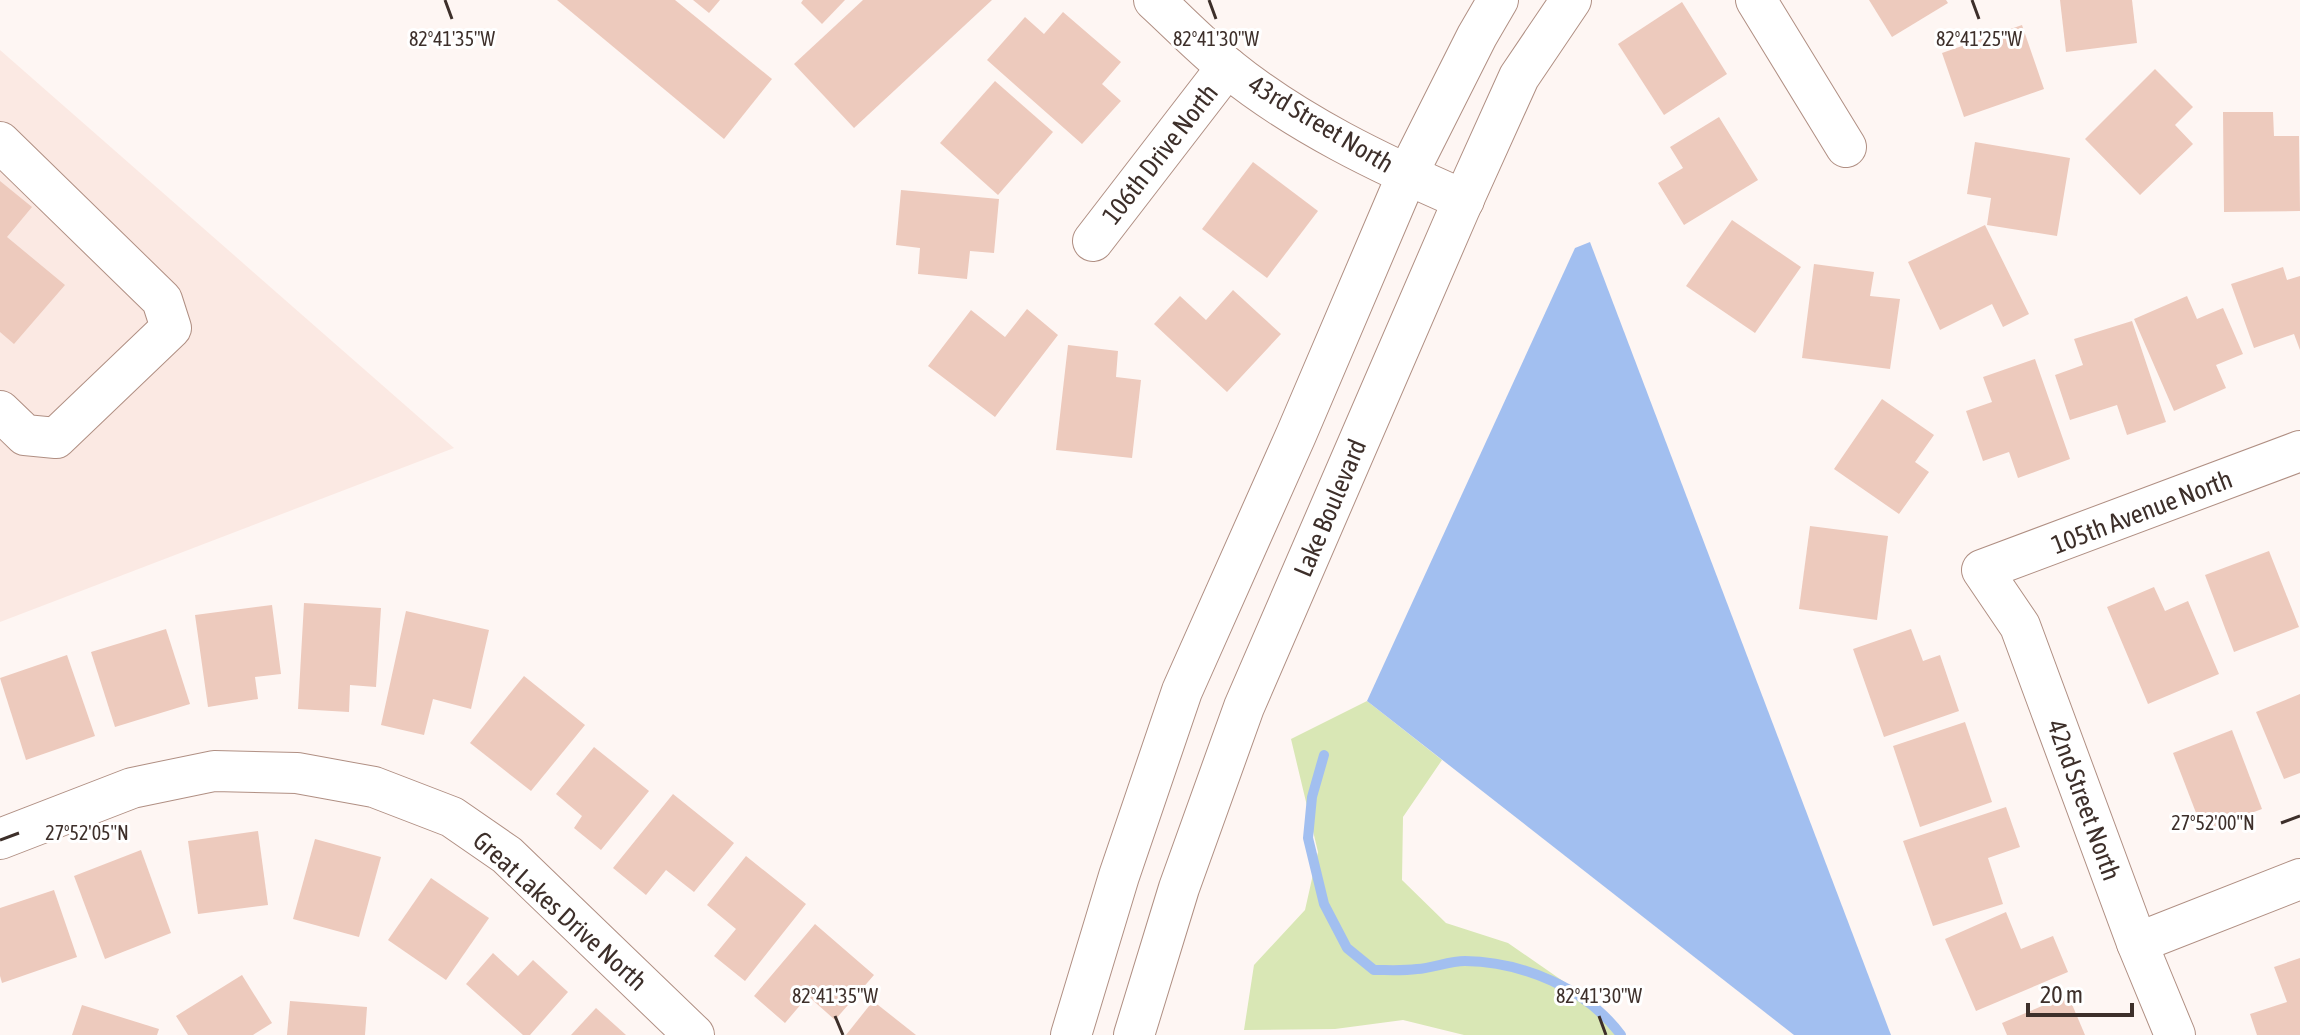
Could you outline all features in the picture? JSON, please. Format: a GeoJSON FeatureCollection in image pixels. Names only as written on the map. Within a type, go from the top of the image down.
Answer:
{"type":"FeatureCollection","features":[{"type":"Feature","properties":{"kind":"street","name":"43rd Street North"},"geometry":{"type":"LineString","coordinates":[[1154,0],[1227,67],[1312,126],[1407,175],[1464,200]]}},
{"type":"Feature","properties":{"kind":"street"},"geometry":{"type":"LineString","coordinates":[[1071,1035],[1119,876],[1182,691],[1407,175],[1498,0]]}},
{"type":"Feature","properties":{"kind":"street","name":"Lake Boulevard"},"geometry":{"type":"LineString","coordinates":[[1134,1035],[1179,888],[1244,707],[1519,77],[1571,0]]}},
{"type":"Feature","properties":{"kind":"street"},"geometry":{"type":"LineString","coordinates":[[1756,0],[1846,147]]}},
{"type":"Feature","properties":{"kind":"street","name":"106th Drive North"},"geometry":{"type":"LineString","coordinates":[[1093,241],[1227,67]]}},
{"type":"Feature","properties":{"kind":"street"},"geometry":{"type":"LineString","coordinates":[[0,142],[162,300],[171,328],[56,438],[25,435],[0,411]]}},
{"type":"Feature","properties":{"kind":"street","name":"105th Avenue North"},"geometry":{"type":"LineString","coordinates":[[1982,570],[2300,451]]}},
{"type":"Feature","properties":{"kind":"street","name":"42nd Street North"},"geometry":{"type":"LineString","coordinates":[[1982,570],[2020,626],[2137,943],[2175,1035]]}},
{"type":"Feature","properties":{"kind":"street","name":"Great Lakes Drive North"},"geometry":{"type":"LineString","coordinates":[[0,839],[132,788],[214,771],[297,773],[374,787],[452,817],[507,855],[694,1035]]}},
{"type":"Feature","properties":{"kind":"street"},"geometry":{"type":"LineString","coordinates":[[2137,943],[2300,879]]}},
{"type":"Feature","properties":{"kind":"shaded area"},"geometry":{"type":"Polygon","coordinates":[[[0,50],[454,448],[0,622],[0,50]]]}},
{"type":"Feature","properties":{"kind":"green space"},"geometry":{"type":"Polygon","coordinates":[[[1367,701],[1442,760],[1403,817],[1402,880],[1446,923],[1508,943],[1596,1004],[1626,1035],[1464,1035],[1403,1020],[1335,1029],[1244,1030],[1254,965],[1305,910],[1318,852],[1291,739],[1367,701]]]}},
{"type":"Feature","properties":{"kind":"water"},"geometry":{"type":"Polygon","coordinates":[[[1590,242],[1891,1035],[1794,1035],[1367,701],[1575,248],[1590,242]]]}},
{"type":"Feature","properties":{"kind":"building"},"geometry":{"type":"Polygon","coordinates":[[[557,0],[675,0],[772,79],[724,139],[557,0]]]}},
{"type":"Feature","properties":{"kind":"building"},"geometry":{"type":"Polygon","coordinates":[[[693,0],[720,0],[709,13],[693,0]]]}},
{"type":"Feature","properties":{"kind":"building"},"geometry":{"type":"Polygon","coordinates":[[[803,0],[845,0],[822,24],[801,3],[803,0]]]}},
{"type":"Feature","properties":{"kind":"building"},"geometry":{"type":"Polygon","coordinates":[[[863,0],[992,0],[854,128],[794,64],[863,0]]]}},
{"type":"Feature","properties":{"kind":"building"},"geometry":{"type":"Polygon","coordinates":[[[1869,0],[1946,0],[1948,3],[1892,37],[1869,0]]]}},
{"type":"Feature","properties":{"kind":"building"},"geometry":{"type":"Polygon","coordinates":[[[2060,0],[2132,0],[2137,43],[2066,52],[2060,0]]]}},
{"type":"Feature","properties":{"kind":"building"},"geometry":{"type":"Polygon","coordinates":[[[1682,2],[1727,74],[1664,115],[1618,44],[1682,2]]]}},
{"type":"Feature","properties":{"kind":"building"},"geometry":{"type":"Polygon","coordinates":[[[1063,12],[1121,62],[1102,84],[1121,101],[1082,144],[987,60],[1025,17],[1044,34],[1063,12]]]}},
{"type":"Feature","properties":{"kind":"building"},"geometry":{"type":"Polygon","coordinates":[[[2022,25],[2044,89],[1964,117],[1942,53],[2022,25]]]}},
{"type":"Feature","properties":{"kind":"building"},"geometry":{"type":"Polygon","coordinates":[[[2155,69],[2193,107],[2175,125],[2193,144],[2140,195],[2085,139],[2155,69]]]}},
{"type":"Feature","properties":{"kind":"building"},"geometry":{"type":"Polygon","coordinates":[[[995,81],[1053,132],[998,195],[940,143],[995,81]]]}},
{"type":"Feature","properties":{"kind":"building"},"geometry":{"type":"Polygon","coordinates":[[[2223,112],[2273,112],[2274,136],[2299,136],[2300,211],[2224,212],[2223,112]]]}},
{"type":"Feature","properties":{"kind":"building"},"geometry":{"type":"Polygon","coordinates":[[[1719,117],[1758,180],[1684,225],[1658,183],[1683,168],[1670,147],[1719,117]]]}},
{"type":"Feature","properties":{"kind":"building"},"geometry":{"type":"Polygon","coordinates":[[[1975,142],[2070,158],[2057,236],[1987,225],[1991,198],[1967,194],[1975,142]]]}},
{"type":"Feature","properties":{"kind":"building"},"geometry":{"type":"Polygon","coordinates":[[[1253,162],[1318,211],[1267,278],[1202,229],[1253,162]]]}},
{"type":"Feature","properties":{"kind":"building"},"geometry":{"type":"Polygon","coordinates":[[[0,181],[32,207],[7,237],[65,285],[14,344],[0,332],[0,181]]]}},
{"type":"Feature","properties":{"kind":"building"},"geometry":{"type":"Polygon","coordinates":[[[901,190],[999,199],[994,253],[970,251],[967,279],[918,274],[920,248],[896,245],[901,190]]]}},
{"type":"Feature","properties":{"kind":"building"},"geometry":{"type":"Polygon","coordinates":[[[1732,220],[1801,267],[1755,333],[1686,286],[1732,220]]]}},
{"type":"Feature","properties":{"kind":"building"},"geometry":{"type":"Polygon","coordinates":[[[1985,225],[2029,314],[2003,327],[1992,304],[1940,330],[1908,262],[1985,225]]]}},
{"type":"Feature","properties":{"kind":"building"},"geometry":{"type":"Polygon","coordinates":[[[1814,264],[1874,272],[1870,296],[1900,299],[1890,369],[1802,358],[1814,264]]]}},
{"type":"Feature","properties":{"kind":"building"},"geometry":{"type":"Polygon","coordinates":[[[2283,267],[2287,280],[2300,276],[2300,350],[2294,334],[2254,348],[2231,284],[2283,267]]]}},
{"type":"Feature","properties":{"kind":"building"},"geometry":{"type":"Polygon","coordinates":[[[1233,290],[1281,334],[1227,392],[1154,324],[1180,296],[1206,320],[1233,290]]]}},
{"type":"Feature","properties":{"kind":"building"},"geometry":{"type":"Polygon","coordinates":[[[2187,296],[2197,319],[2223,308],[2243,354],[2216,365],[2226,388],[2174,411],[2134,319],[2187,296]]]}},
{"type":"Feature","properties":{"kind":"building"},"geometry":{"type":"Polygon","coordinates":[[[1027,309],[1058,335],[995,417],[928,366],[971,310],[1005,337],[1027,309]]]}},
{"type":"Feature","properties":{"kind":"building"},"geometry":{"type":"Polygon","coordinates":[[[2132,321],[2166,422],[2127,435],[2117,405],[2070,420],[2055,375],[2083,365],[2074,339],[2132,321]]]}},
{"type":"Feature","properties":{"kind":"building"},"geometry":{"type":"Polygon","coordinates":[[[1068,345],[1118,351],[1116,377],[1141,380],[1132,458],[1056,450],[1068,345]]]}},
{"type":"Feature","properties":{"kind":"building"},"geometry":{"type":"Polygon","coordinates":[[[2035,359],[2070,459],[2018,478],[2009,452],[1983,461],[1966,411],[1992,402],[1983,377],[2035,359]]]}},
{"type":"Feature","properties":{"kind":"building"},"geometry":{"type":"Polygon","coordinates":[[[1882,399],[1934,435],[1915,462],[1929,472],[1899,514],[1834,469],[1882,399]]]}},
{"type":"Feature","properties":{"kind":"building"},"geometry":{"type":"Polygon","coordinates":[[[1810,526],[1888,536],[1877,620],[1799,609],[1810,526]]]}},
{"type":"Feature","properties":{"kind":"building"},"geometry":{"type":"Polygon","coordinates":[[[2269,551],[2299,627],[2234,652],[2205,575],[2269,551]]]}},
{"type":"Feature","properties":{"kind":"building"},"geometry":{"type":"Polygon","coordinates":[[[2154,587],[2165,611],[2188,601],[2219,674],[2148,704],[2107,607],[2154,587]]]}},
{"type":"Feature","properties":{"kind":"building"},"geometry":{"type":"Polygon","coordinates":[[[304,603],[381,608],[376,687],[350,685],[349,712],[298,709],[304,603]]]}},
{"type":"Feature","properties":{"kind":"building"},"geometry":{"type":"Polygon","coordinates":[[[272,605],[281,674],[255,677],[258,699],[208,707],[195,615],[272,605]]]}},
{"type":"Feature","properties":{"kind":"building"},"geometry":{"type":"Polygon","coordinates":[[[406,611],[489,630],[471,709],[433,699],[424,735],[381,725],[406,611]]]}},
{"type":"Feature","properties":{"kind":"building"},"geometry":{"type":"Polygon","coordinates":[[[166,629],[190,704],[115,727],[91,652],[166,629]]]}},
{"type":"Feature","properties":{"kind":"building"},"geometry":{"type":"Polygon","coordinates":[[[1911,629],[1923,661],[1940,655],[1959,711],[1884,737],[1853,649],[1911,629]]]}},
{"type":"Feature","properties":{"kind":"building"},"geometry":{"type":"Polygon","coordinates":[[[67,655],[95,736],[26,760],[0,678],[67,655]]]}},
{"type":"Feature","properties":{"kind":"building"},"geometry":{"type":"Polygon","coordinates":[[[524,676],[585,725],[531,791],[470,743],[524,676]]]}},
{"type":"Feature","properties":{"kind":"building"},"geometry":{"type":"Polygon","coordinates":[[[2300,694],[2300,773],[2284,779],[2256,712],[2300,694]]]}},
{"type":"Feature","properties":{"kind":"building"},"geometry":{"type":"Polygon","coordinates":[[[1965,722],[1992,802],[1920,827],[1893,746],[1965,722]]]}},
{"type":"Feature","properties":{"kind":"building"},"geometry":{"type":"Polygon","coordinates":[[[2232,730],[2262,809],[2203,831],[2173,753],[2232,730]]]}},
{"type":"Feature","properties":{"kind":"building"},"geometry":{"type":"Polygon","coordinates":[[[594,747],[649,791],[601,850],[574,828],[582,816],[556,794],[594,747]]]}},
{"type":"Feature","properties":{"kind":"building"},"geometry":{"type":"Polygon","coordinates":[[[673,794],[734,843],[694,892],[666,870],[646,895],[613,868],[673,794]]]}},
{"type":"Feature","properties":{"kind":"building"},"geometry":{"type":"Polygon","coordinates":[[[2006,807],[2020,847],[1988,858],[2003,904],[1933,926],[1903,841],[2006,807]]]}},
{"type":"Feature","properties":{"kind":"building"},"geometry":{"type":"Polygon","coordinates":[[[258,831],[268,905],[198,914],[188,841],[258,831]]]}},
{"type":"Feature","properties":{"kind":"building"},"geometry":{"type":"Polygon","coordinates":[[[315,839],[381,857],[359,937],[293,919],[315,839]]]}},
{"type":"Feature","properties":{"kind":"building"},"geometry":{"type":"Polygon","coordinates":[[[141,850],[171,933],[105,959],[74,876],[141,850]]]}},
{"type":"Feature","properties":{"kind":"building"},"geometry":{"type":"Polygon","coordinates":[[[746,856],[806,904],[745,981],[714,956],[736,929],[707,905],[746,856]]]}},
{"type":"Feature","properties":{"kind":"building"},"geometry":{"type":"Polygon","coordinates":[[[431,878],[489,918],[446,980],[388,940],[431,878]]]}},
{"type":"Feature","properties":{"kind":"building"},"geometry":{"type":"Polygon","coordinates":[[[54,890],[77,957],[2,983],[0,908],[54,890]]]}},
{"type":"Feature","properties":{"kind":"building"},"geometry":{"type":"Polygon","coordinates":[[[2006,912],[2021,949],[2053,936],[2068,972],[1976,1011],[1945,939],[2006,912]]]}},
{"type":"Feature","properties":{"kind":"building"},"geometry":{"type":"Polygon","coordinates":[[[815,924],[874,975],[835,1020],[808,996],[785,1023],[754,996],[815,924]]]}},
{"type":"Feature","properties":{"kind":"building"},"geometry":{"type":"Polygon","coordinates":[[[493,953],[518,976],[533,960],[568,992],[530,1035],[523,1035],[466,984],[493,953]]]}},
{"type":"Feature","properties":{"kind":"building"},"geometry":{"type":"Polygon","coordinates":[[[2300,958],[2300,1035],[2257,1035],[2250,1014],[2287,1002],[2274,967],[2300,958]]]}},
{"type":"Feature","properties":{"kind":"building"},"geometry":{"type":"Polygon","coordinates":[[[242,975],[272,1023],[253,1035],[188,1035],[176,1016],[242,975]]]}},
{"type":"Feature","properties":{"kind":"building"},"geometry":{"type":"Polygon","coordinates":[[[2068,995],[2085,1035],[2007,1035],[2002,1023],[2068,995]]]}},
{"type":"Feature","properties":{"kind":"building"},"geometry":{"type":"Polygon","coordinates":[[[290,1001],[367,1007],[365,1035],[287,1035],[290,1001]]]}},
{"type":"Feature","properties":{"kind":"building"},"geometry":{"type":"Polygon","coordinates":[[[873,1001],[916,1035],[846,1035],[873,1001]]]}},
{"type":"Feature","properties":{"kind":"building"},"geometry":{"type":"Polygon","coordinates":[[[82,1005],[159,1029],[157,1035],[72,1035],[82,1005]]]}},
{"type":"Feature","properties":{"kind":"building"},"geometry":{"type":"Polygon","coordinates":[[[596,1008],[626,1035],[571,1035],[596,1008]]]}},
{"type":"Feature","properties":{"kind":"waterway"},"geometry":{"type":"LineString","coordinates":[[1324,755],[1312,797],[1308,838],[1324,904],[1347,948],[1374,970],[1412,970],[1465,961],[1531,972],[1572,991],[1607,1018],[1621,1035]]}}]}
